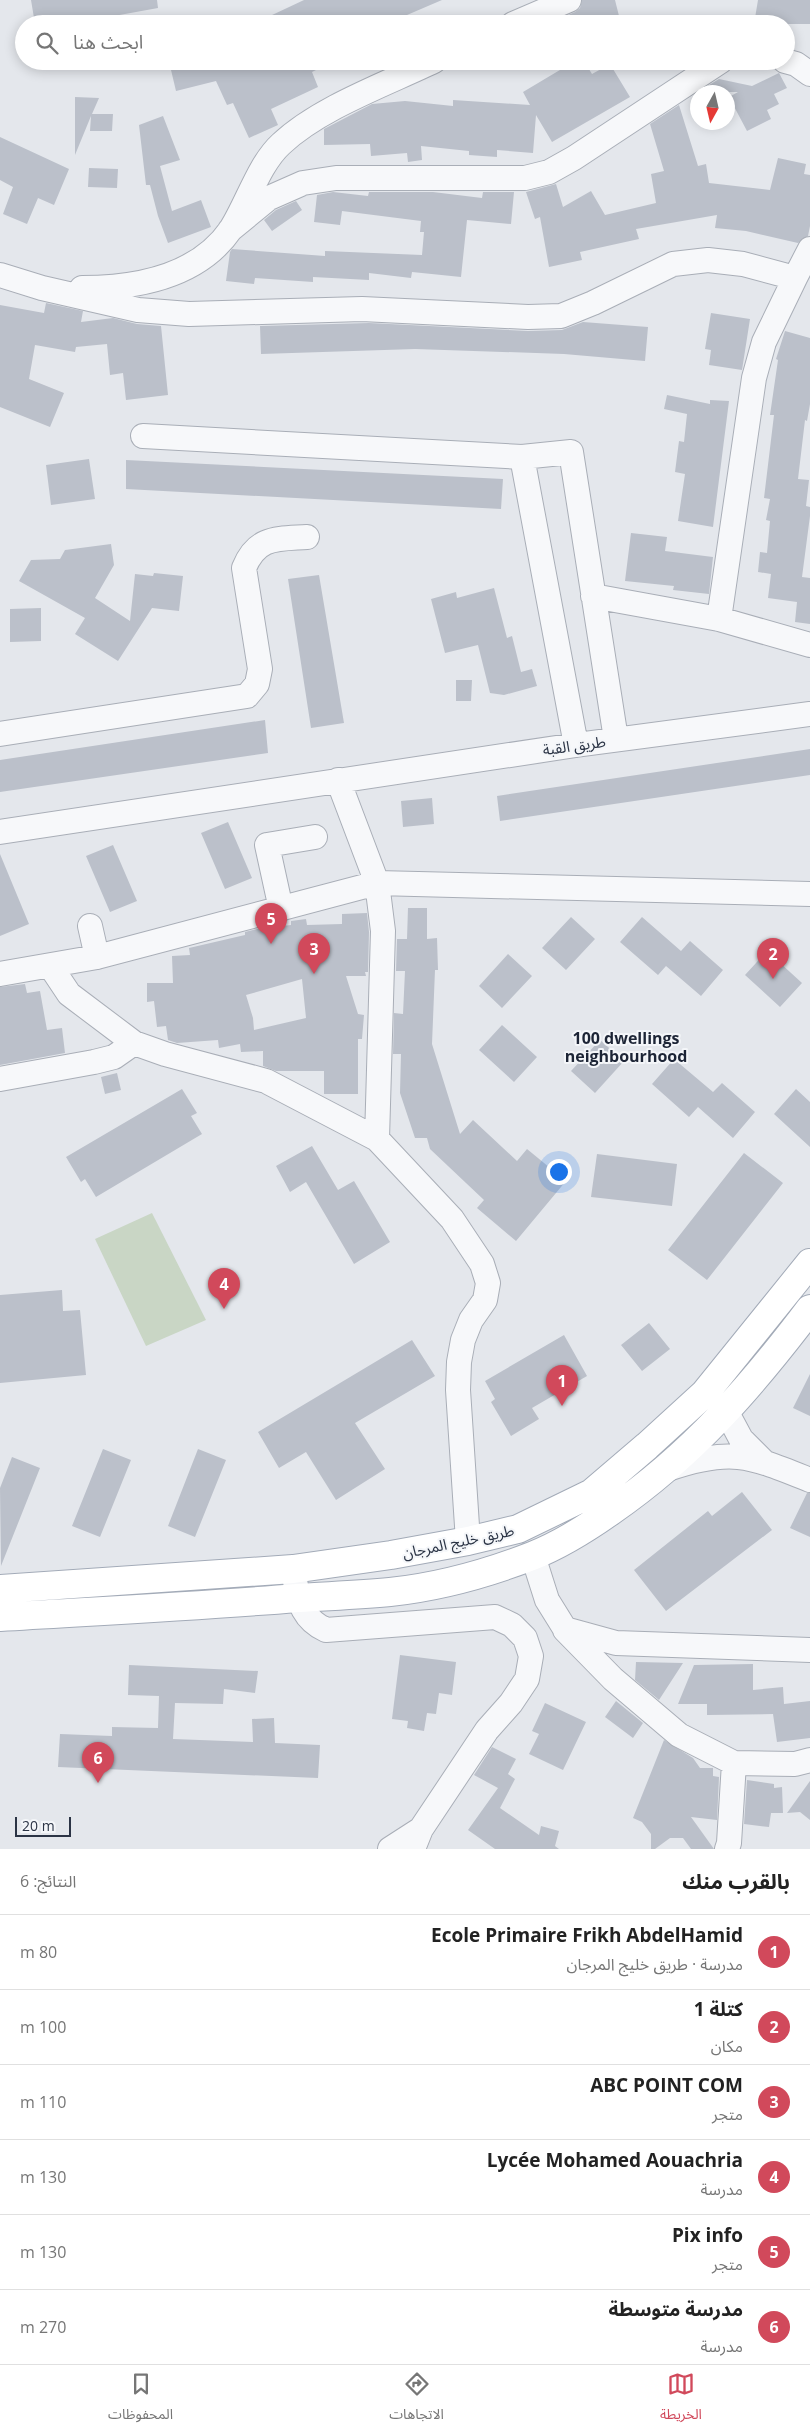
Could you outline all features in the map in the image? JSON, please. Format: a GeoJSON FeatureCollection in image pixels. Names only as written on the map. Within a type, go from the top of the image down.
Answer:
{"type":"FeatureCollection","features":[{"type":"Feature","properties":{"kind":"main road","name":"طريق خليج المرجان"},"geometry":{"type":"LineString","coordinates":[[0,1589],[293,1569],[391,1555],[468,1541],[518,1528],[592,1493],[647,1446],[705,1393],[810,1263]]}},
{"type":"Feature","properties":{"kind":"main road","name":"طريق خليج المرجان"},"geometry":{"type":"LineString","coordinates":[[0,1617],[228,1604],[391,1592],[456,1580],[533,1556],[587,1528],[668,1469],[702,1438],[726,1411],[776,1354],[810,1309]]}},
{"type":"Feature","properties":{"kind":"main road"},"geometry":{"type":"LineString","coordinates":[[647,1446],[668,1469]]}},
{"type":"Feature","properties":{"kind":"street"},"geometry":{"type":"LineString","coordinates":[[534,15],[569,0]]}},
{"type":"Feature","properties":{"kind":"street"},"geometry":{"type":"LineString","coordinates":[[795,64],[810,74]]}},
{"type":"Feature","properties":{"kind":"street"},"geometry":{"type":"LineString","coordinates":[[230,230],[252,187],[279,145],[310,120],[415,70]]}},
{"type":"Feature","properties":{"kind":"street"},"geometry":{"type":"LineString","coordinates":[[42,288],[108,288],[143,283],[174,274],[206,255],[230,230],[269,198],[303,183],[336,178],[525,178],[549,172],[707,70]]}},
{"type":"Feature","properties":{"kind":"street"},"geometry":{"type":"LineString","coordinates":[[719,620],[754,378],[764,342],[810,249]]}},
{"type":"Feature","properties":{"kind":"street"},"geometry":{"type":"LineString","coordinates":[[0,275],[42,288],[138,310],[189,314],[362,309],[528,317],[561,316],[593,304],[673,264],[708,260],[743,264],[795,278]]}},
{"type":"Feature","properties":{"kind":"street"},"geometry":{"type":"LineString","coordinates":[[143,436],[522,457],[571,452],[616,739]]}},
{"type":"Feature","properties":{"kind":"street"},"geometry":{"type":"LineString","coordinates":[[522,457],[576,745]]}},
{"type":"Feature","properties":{"kind":"street"},"geometry":{"type":"LineString","coordinates":[[0,734],[247,696],[257,684],[260,669],[244,568],[250,555],[264,543],[270,540],[307,536]]}},
{"type":"Feature","properties":{"kind":"street"},"geometry":{"type":"LineString","coordinates":[[593,596],[719,620],[810,645]]}},
{"type":"Feature","properties":{"kind":"street","name":"طريق القبة"},"geometry":{"type":"LineString","coordinates":[[0,832],[616,739],[810,714]]}},
{"type":"Feature","properties":{"kind":"street"},"geometry":{"type":"LineString","coordinates":[[338,780],[377,883],[383,931],[377,1139]]}},
{"type":"Feature","properties":{"kind":"street"},"geometry":{"type":"LineString","coordinates":[[281,909],[267,845],[316,837]]}},
{"type":"Feature","properties":{"kind":"street"},"geometry":{"type":"LineString","coordinates":[[0,974],[97,957],[377,883],[810,894]]}},
{"type":"Feature","properties":{"kind":"street"},"geometry":{"type":"LineString","coordinates":[[90,926],[97,957]]}},
{"type":"Feature","properties":{"kind":"street"},"geometry":{"type":"LineString","coordinates":[[51,966],[69,994],[134,1043],[165,1054],[266,1081],[377,1139],[452,1219],[482,1264],[488,1283],[485,1300],[471,1320],[463,1340],[459,1362],[458,1390],[468,1541]]}},
{"type":"Feature","properties":{"kind":"street"},"geometry":{"type":"LineString","coordinates":[[0,1079],[114,1057],[134,1043]]}},
{"type":"Feature","properties":{"kind":"street"},"geometry":{"type":"LineString","coordinates":[[726,1411],[741,1439],[764,1462]]}},
{"type":"Feature","properties":{"kind":"street"},"geometry":{"type":"LineString","coordinates":[[668,1469],[698,1458],[740,1456],[764,1462],[810,1480]]}},
{"type":"Feature","properties":{"kind":"street"},"geometry":{"type":"LineString","coordinates":[[533,1556],[547,1600],[565,1629],[613,1678],[679,1735],[734,1763],[795,1764],[810,1760]]}},
{"type":"Feature","properties":{"kind":"street"},"geometry":{"type":"LineString","coordinates":[[293,1569],[298,1598],[306,1616],[315,1625],[326,1630],[495,1617],[512,1626],[525,1638],[531,1656],[527,1679],[511,1703],[487,1730],[417,1839],[390,1849]]}},
{"type":"Feature","properties":{"kind":"street"},"geometry":{"type":"LineString","coordinates":[[565,1629],[616,1643],[810,1650]]}},
{"type":"Feature","properties":{"kind":"street"},"geometry":{"type":"LineString","coordinates":[[727,1849],[730,1843],[734,1763]]}},
{"type":"Feature","properties":{"kind":"green space"},"geometry":{"type":"Polygon","coordinates":[[[152,1213],[206,1320],[146,1346],[95,1239],[152,1213]]]}},
{"type":"Feature","properties":{"kind":"building"},"geometry":{"type":"Polygon","coordinates":[[[31,0],[157,0],[158,8],[120,15],[34,15],[31,0]]]}},
{"type":"Feature","properties":{"kind":"building"},"geometry":{"type":"Polygon","coordinates":[[[304,0],[442,0],[407,15],[272,15],[304,0]]]}},
{"type":"Feature","properties":{"kind":"building"},"geometry":{"type":"Polygon","coordinates":[[[582,0],[615,0],[619,15],[568,15],[580,8],[582,0]]]}},
{"type":"Feature","properties":{"kind":"building"},"geometry":{"type":"Polygon","coordinates":[[[758,0],[810,0],[810,24],[795,24],[795,15],[756,15],[758,0]]]}},
{"type":"Feature","properties":{"kind":"building"},"geometry":{"type":"Polygon","coordinates":[[[171,70],[316,70],[312,72],[318,87],[271,109],[278,125],[249,138],[233,103],[227,105],[216,81],[176,91],[171,70]]]}},
{"type":"Feature","properties":{"kind":"building"},"geometry":{"type":"Polygon","coordinates":[[[560,70],[590,70],[592,74],[599,70],[614,70],[630,97],[552,142],[536,115],[533,153],[497,150],[497,157],[469,155],[469,151],[421,146],[422,160],[408,162],[407,153],[371,156],[370,144],[324,145],[324,129],[372,104],[405,101],[453,106],[453,100],[530,105],[523,92],[560,70]]]}},
{"type":"Feature","properties":{"kind":"building"},"geometry":{"type":"Polygon","coordinates":[[[779,73],[787,88],[774,94],[779,104],[767,110],[771,119],[747,131],[735,108],[735,94],[738,92],[735,92],[735,85],[709,85],[719,79],[752,86],[779,73]]]}},
{"type":"Feature","properties":{"kind":"building"},"geometry":{"type":"Polygon","coordinates":[[[75,97],[99,98],[92,114],[113,114],[112,131],[90,131],[91,116],[75,155],[75,97]]]}},
{"type":"Feature","properties":{"kind":"building"},"geometry":{"type":"Polygon","coordinates":[[[679,105],[698,166],[706,164],[709,183],[770,190],[778,158],[806,164],[804,174],[810,175],[810,226],[808,236],[798,243],[746,231],[715,228],[717,215],[636,229],[639,239],[580,252],[582,260],[549,267],[540,217],[535,219],[526,192],[556,184],[563,207],[591,191],[605,215],[656,203],[651,174],[664,171],[650,124],[679,105]]]}},
{"type":"Feature","properties":{"kind":"building"},"geometry":{"type":"Polygon","coordinates":[[[163,116],[180,160],[160,166],[172,211],[201,200],[211,227],[168,243],[158,216],[150,185],[146,185],[139,125],[163,116]]]}},
{"type":"Feature","properties":{"kind":"building"},"geometry":{"type":"Polygon","coordinates":[[[0,137],[69,169],[54,205],[38,198],[27,224],[3,214],[13,187],[0,180],[0,137]]]}},
{"type":"Feature","properties":{"kind":"building"},"geometry":{"type":"Polygon","coordinates":[[[89,168],[118,169],[117,188],[88,187],[89,168]]]}},
{"type":"Feature","properties":{"kind":"building"},"geometry":{"type":"Polygon","coordinates":[[[333,192],[368,196],[369,192],[433,192],[482,198],[483,192],[514,192],[511,224],[467,220],[461,277],[412,272],[411,278],[369,273],[369,280],[313,277],[313,282],[255,278],[254,284],[226,281],[232,249],[325,256],[325,251],[422,255],[424,232],[420,232],[421,221],[342,211],[340,225],[314,222],[317,195],[333,192]]]}},
{"type":"Feature","properties":{"kind":"building"},"geometry":{"type":"Polygon","coordinates":[[[296,201],[302,210],[272,231],[264,220],[276,210],[296,201]]]}},
{"type":"Feature","properties":{"kind":"building"},"geometry":{"type":"Polygon","coordinates":[[[46,303],[83,311],[81,322],[113,318],[137,324],[161,326],[168,395],[126,400],[123,373],[110,375],[107,344],[76,347],[75,352],[35,345],[29,379],[64,393],[50,427],[0,407],[0,305],[44,313],[46,303]]]}},
{"type":"Feature","properties":{"kind":"building"},"geometry":{"type":"Polygon","coordinates":[[[711,313],[750,319],[742,370],[709,365],[711,350],[705,349],[711,313]]]}},
{"type":"Feature","properties":{"kind":"building"},"geometry":{"type":"Polygon","coordinates":[[[583,322],[648,327],[645,361],[564,354],[415,349],[261,354],[260,326],[369,323],[528,331],[562,330],[583,322]]]}},
{"type":"Feature","properties":{"kind":"building"},"geometry":{"type":"Polygon","coordinates":[[[785,331],[810,338],[810,404],[807,421],[805,420],[798,479],[809,480],[806,506],[810,507],[810,516],[802,577],[810,578],[810,624],[795,622],[797,602],[768,598],[771,574],[758,572],[760,552],[767,553],[770,521],[766,520],[770,499],[764,498],[774,415],[770,415],[778,360],[776,359],[785,331]]]}},
{"type":"Feature","properties":{"kind":"building"},"geometry":{"type":"Polygon","coordinates":[[[667,395],[710,404],[710,400],[729,401],[713,527],[678,521],[685,474],[675,472],[679,441],[684,442],[687,414],[664,409],[667,395]]]}},
{"type":"Feature","properties":{"kind":"building"},"geometry":{"type":"Polygon","coordinates":[[[89,459],[95,499],[51,505],[46,465],[89,459]]]}},
{"type":"Feature","properties":{"kind":"building"},"geometry":{"type":"Polygon","coordinates":[[[126,460],[503,479],[501,509],[126,489],[126,460]]]}},
{"type":"Feature","properties":{"kind":"building"},"geometry":{"type":"Polygon","coordinates":[[[631,533],[667,537],[665,551],[713,557],[709,594],[673,590],[674,586],[625,581],[631,533]]]}},
{"type":"Feature","properties":{"kind":"building"},"geometry":{"type":"Polygon","coordinates":[[[111,544],[114,565],[95,598],[130,621],[135,574],[153,576],[154,573],[183,576],[179,611],[152,608],[118,661],[75,634],[85,618],[19,581],[31,560],[60,559],[65,550],[111,544]]]}},
{"type":"Feature","properties":{"kind":"building"},"geometry":{"type":"Polygon","coordinates":[[[319,575],[344,723],[311,728],[288,579],[319,575]]]}},
{"type":"Feature","properties":{"kind":"building"},"geometry":{"type":"Polygon","coordinates":[[[494,588],[507,638],[512,636],[521,672],[532,669],[537,686],[504,695],[490,693],[478,645],[445,653],[431,599],[456,592],[457,598],[494,588]]]}},
{"type":"Feature","properties":{"kind":"building"},"geometry":{"type":"Polygon","coordinates":[[[41,608],[41,641],[10,642],[10,609],[41,608]]]}},
{"type":"Feature","properties":{"kind":"building"},"geometry":{"type":"Polygon","coordinates":[[[456,680],[472,680],[471,701],[456,701],[456,680]]]}},
{"type":"Feature","properties":{"kind":"building"},"geometry":{"type":"Polygon","coordinates":[[[265,720],[268,753],[0,792],[0,760],[265,720]]]}},
{"type":"Feature","properties":{"kind":"building"},"geometry":{"type":"Polygon","coordinates":[[[810,749],[810,775],[500,821],[497,796],[810,749]]]}},
{"type":"Feature","properties":{"kind":"building"},"geometry":{"type":"Polygon","coordinates":[[[432,798],[434,824],[403,827],[401,801],[432,798]]]}},
{"type":"Feature","properties":{"kind":"building"},"geometry":{"type":"Polygon","coordinates":[[[228,822],[252,878],[225,889],[201,833],[228,822]]]}},
{"type":"Feature","properties":{"kind":"building"},"geometry":{"type":"Polygon","coordinates":[[[113,845],[137,901],[110,912],[86,856],[113,845]]]}},
{"type":"Feature","properties":{"kind":"building"},"geometry":{"type":"Polygon","coordinates":[[[0,854],[29,924],[0,936],[0,854]]]}},
{"type":"Feature","properties":{"kind":"building"},"geometry":{"type":"Polygon","coordinates":[[[408,908],[427,908],[427,939],[437,938],[438,970],[435,970],[432,1044],[460,1134],[473,1120],[517,1161],[527,1149],[566,1181],[516,1241],[477,1208],[484,1200],[430,1149],[427,1138],[415,1138],[400,1093],[401,1054],[393,1054],[394,1013],[403,1014],[405,971],[396,971],[397,939],[407,939],[408,908]]]}},
{"type":"Feature","properties":{"kind":"building"},"geometry":{"type":"Polygon","coordinates":[[[367,913],[369,932],[368,972],[365,972],[366,976],[346,976],[358,1014],[364,1015],[362,1039],[358,1039],[358,1094],[324,1094],[324,1071],[276,1071],[263,1066],[263,1051],[241,1052],[240,1044],[219,1048],[218,1040],[177,1043],[168,1040],[166,1026],[157,1027],[154,1001],[147,1002],[147,983],[173,983],[172,956],[190,955],[189,948],[245,935],[245,932],[257,929],[291,925],[291,921],[306,919],[307,925],[342,924],[342,914],[367,913]],[[302,979],[246,995],[253,1018],[254,1030],[306,1018],[302,979]]]}},
{"type":"Feature","properties":{"kind":"building"},"geometry":{"type":"Polygon","coordinates":[[[571,917],[595,939],[566,970],[542,948],[571,917]]]}},
{"type":"Feature","properties":{"kind":"building"},"geometry":{"type":"Polygon","coordinates":[[[642,917],[681,951],[690,941],[723,970],[701,996],[666,966],[658,975],[620,942],[642,917]]]}},
{"type":"Feature","properties":{"kind":"building"},"geometry":{"type":"Polygon","coordinates":[[[767,951],[802,983],[780,1007],[745,975],[767,951]]]}},
{"type":"Feature","properties":{"kind":"building"},"geometry":{"type":"Polygon","coordinates":[[[508,954],[532,976],[502,1008],[479,986],[508,954]]]}},
{"type":"Feature","properties":{"kind":"building"},"geometry":{"type":"Polygon","coordinates":[[[25,984],[27,993],[40,991],[47,1030],[62,1028],[65,1053],[0,1065],[0,987],[25,984]]]}},
{"type":"Feature","properties":{"kind":"building"},"geometry":{"type":"Polygon","coordinates":[[[502,1025],[537,1057],[514,1082],[479,1050],[502,1025]]]}},
{"type":"Feature","properties":{"kind":"building"},"geometry":{"type":"Polygon","coordinates":[[[600,1040],[624,1061],[595,1093],[571,1071],[600,1040]]]}},
{"type":"Feature","properties":{"kind":"building"},"geometry":{"type":"Polygon","coordinates":[[[674,1059],[713,1092],[722,1083],[755,1112],[733,1138],[698,1107],[689,1117],[652,1084],[674,1059]]]}},
{"type":"Feature","properties":{"kind":"building"},"geometry":{"type":"Polygon","coordinates":[[[117,1073],[121,1090],[105,1094],[101,1077],[117,1073]]]}},
{"type":"Feature","properties":{"kind":"building"},"geometry":{"type":"Polygon","coordinates":[[[182,1089],[197,1113],[191,1116],[202,1134],[96,1197],[85,1179],[81,1182],[66,1157],[182,1089]]]}},
{"type":"Feature","properties":{"kind":"building"},"geometry":{"type":"Polygon","coordinates":[[[796,1089],[810,1102],[810,1147],[774,1114],[796,1089]]]}},
{"type":"Feature","properties":{"kind":"building"},"geometry":{"type":"Polygon","coordinates":[[[312,1146],[338,1190],[354,1181],[390,1242],[354,1264],[306,1182],[290,1192],[276,1166],[312,1146]]]}},
{"type":"Feature","properties":{"kind":"building"},"geometry":{"type":"Polygon","coordinates":[[[744,1153],[783,1183],[707,1280],[668,1250],[744,1153]]]}},
{"type":"Feature","properties":{"kind":"building"},"geometry":{"type":"Polygon","coordinates":[[[597,1154],[677,1164],[672,1206],[591,1197],[597,1154]]]}},
{"type":"Feature","properties":{"kind":"building"},"geometry":{"type":"Polygon","coordinates":[[[62,1290],[63,1311],[80,1310],[86,1375],[0,1383],[0,1295],[62,1290]]]}},
{"type":"Feature","properties":{"kind":"building"},"geometry":{"type":"Polygon","coordinates":[[[649,1323],[670,1349],[642,1371],[621,1345],[649,1323]]]}},
{"type":"Feature","properties":{"kind":"building"},"geometry":{"type":"Polygon","coordinates":[[[564,1335],[587,1376],[532,1408],[539,1419],[511,1436],[491,1402],[495,1399],[485,1381],[564,1335]]]}},
{"type":"Feature","properties":{"kind":"building"},"geometry":{"type":"Polygon","coordinates":[[[412,1340],[435,1376],[355,1423],[385,1469],[336,1500],[306,1452],[279,1468],[258,1432],[412,1340]]]}},
{"type":"Feature","properties":{"kind":"building"},"geometry":{"type":"Polygon","coordinates":[[[810,1374],[810,1416],[793,1408],[810,1374]]]}},
{"type":"Feature","properties":{"kind":"building"},"geometry":{"type":"Polygon","coordinates":[[[103,1449],[131,1460],[100,1537],[72,1526],[103,1449]]]}},
{"type":"Feature","properties":{"kind":"building"},"geometry":{"type":"Polygon","coordinates":[[[198,1449],[226,1460],[195,1537],[168,1526],[198,1449]]]}},
{"type":"Feature","properties":{"kind":"building"},"geometry":{"type":"Polygon","coordinates":[[[12,1457],[40,1468],[1,1566],[0,1488],[12,1457]]]}},
{"type":"Feature","properties":{"kind":"building"},"geometry":{"type":"Polygon","coordinates":[[[742,1492],[772,1530],[666,1611],[634,1570],[708,1511],[712,1516],[742,1492]]]}},
{"type":"Feature","properties":{"kind":"building"},"geometry":{"type":"Polygon","coordinates":[[[807,1493],[810,1493],[810,1537],[790,1528],[807,1493]]]}},
{"type":"Feature","properties":{"kind":"building"},"geometry":{"type":"Polygon","coordinates":[[[400,1655],[456,1662],[452,1695],[439,1693],[436,1714],[427,1713],[424,1731],[407,1728],[408,1721],[392,1719],[400,1655]]]}},
{"type":"Feature","properties":{"kind":"building"},"geometry":{"type":"Polygon","coordinates":[[[636,1662],[683,1663],[659,1700],[635,1680],[636,1662]]]}},
{"type":"Feature","properties":{"kind":"building"},"geometry":{"type":"Polygon","coordinates":[[[753,1664],[753,1690],[783,1687],[784,1704],[810,1701],[810,1738],[777,1742],[773,1714],[707,1715],[707,1704],[678,1704],[694,1665],[753,1664]]]}},
{"type":"Feature","properties":{"kind":"building"},"geometry":{"type":"Polygon","coordinates":[[[129,1665],[258,1671],[255,1693],[224,1689],[223,1704],[175,1703],[173,1739],[253,1742],[252,1719],[274,1718],[275,1743],[320,1745],[318,1778],[58,1767],[60,1734],[112,1736],[112,1727],[158,1728],[159,1696],[128,1695],[129,1665]]]}},
{"type":"Feature","properties":{"kind":"building"},"geometry":{"type":"Polygon","coordinates":[[[616,1701],[643,1723],[633,1738],[605,1717],[616,1701]]]}},
{"type":"Feature","properties":{"kind":"building"},"geometry":{"type":"Polygon","coordinates":[[[545,1703],[586,1722],[563,1770],[529,1754],[539,1734],[532,1731],[545,1703]]]}},
{"type":"Feature","properties":{"kind":"building"},"geometry":{"type":"Polygon","coordinates":[[[664,1740],[693,1758],[700,1768],[713,1768],[713,1776],[719,1777],[717,1820],[691,1817],[714,1849],[691,1849],[683,1838],[670,1838],[655,1849],[651,1849],[651,1834],[642,1822],[633,1818],[664,1740]]]}},
{"type":"Feature","properties":{"kind":"building"},"geometry":{"type":"Polygon","coordinates":[[[492,1747],[516,1759],[508,1774],[515,1779],[500,1808],[539,1835],[541,1826],[559,1831],[555,1846],[559,1849],[495,1849],[468,1830],[498,1788],[474,1775],[492,1747]]]}},
{"type":"Feature","properties":{"kind":"building"},"geometry":{"type":"Polygon","coordinates":[[[747,1780],[774,1784],[774,1788],[782,1787],[783,1813],[771,1813],[769,1827],[744,1824],[747,1780]]]}},
{"type":"Feature","properties":{"kind":"building"},"geometry":{"type":"Polygon","coordinates":[[[810,1781],[810,1820],[800,1812],[787,1813],[810,1781]]]}},
{"type":"Feature","properties":{"kind":"place","name":"Pix info"},"geometry":{"type":"Point","coordinates":[271,944]}},
{"type":"Feature","properties":{"kind":"place","name":"ABC POINT COM"},"geometry":{"type":"Point","coordinates":[314,974]}},
{"type":"Feature","properties":{"kind":"place","name":"كتلة 1"},"geometry":{"type":"Point","coordinates":[773,979]}},
{"type":"Feature","properties":{"kind":"place","name":"Lycée Mohamed Aouachria"},"geometry":{"type":"Point","coordinates":[224,1309]}},
{"type":"Feature","properties":{"kind":"place","name":"Ecole Primaire Frikh AbdelHamid"},"geometry":{"type":"Point","coordinates":[562,1406]}},
{"type":"Feature","properties":{"kind":"place","name":"مدرسة متوسطة"},"geometry":{"type":"Point","coordinates":[98,1783]}},
{"type":"Feature","properties":{"kind":"district","name":"100 dwellings neighbourhood"},"geometry":{"type":"Point","coordinates":[626,1047]}}]}
